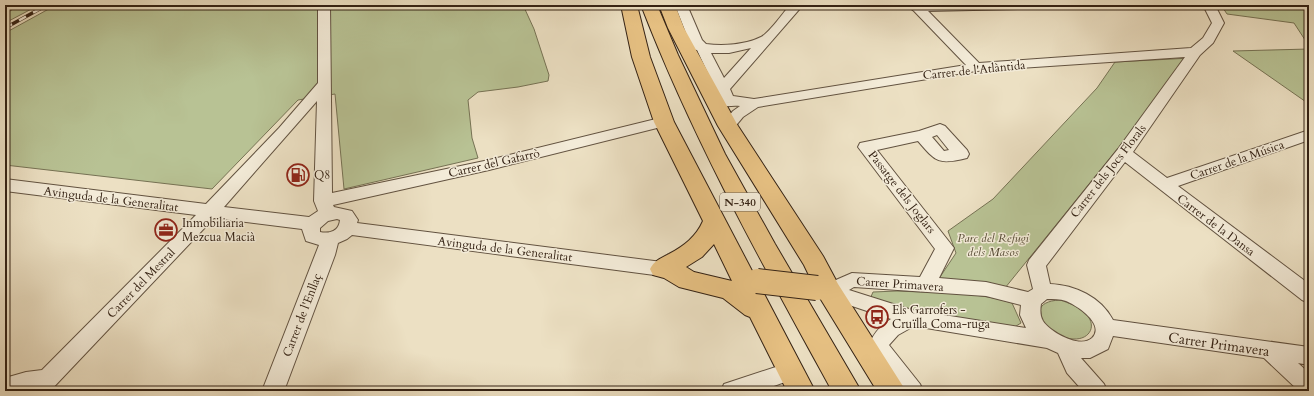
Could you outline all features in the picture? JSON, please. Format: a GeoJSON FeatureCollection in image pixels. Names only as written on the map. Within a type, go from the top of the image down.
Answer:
{"type":"FeatureCollection","features":[{"type":"Feature","properties":{"kind":"main road"},"geometry":{"type":"LineString","coordinates":[[629,5],[641,57],[664,122],[714,222],[750,280],[763,315],[796,381]]}},
{"type":"Feature","properties":{"kind":"main road","name":"N-340"},"geometry":{"type":"LineString","coordinates":[[649,5],[687,98],[731,187],[847,391]]}},
{"type":"Feature","properties":{"kind":"main road"},"geometry":{"type":"LineString","coordinates":[[667,5],[693,46],[722,97],[728,126],[814,262],[823,289],[876,354],[892,391]]}},
{"type":"Feature","properties":{"kind":"main road"},"geometry":{"type":"LineString","coordinates":[[666,270],[702,245],[710,233],[714,222]]}},
{"type":"Feature","properties":{"kind":"main road"},"geometry":{"type":"LineString","coordinates":[[666,270],[823,289]]}},
{"type":"Feature","properties":{"kind":"main road"},"geometry":{"type":"LineString","coordinates":[[666,270],[688,280],[731,290],[763,315]]}},
{"type":"Feature","properties":{"kind":"street"},"geometry":{"type":"LineString","coordinates":[[324,5],[326,208],[311,228],[312,236],[323,240],[337,237],[348,228],[349,220],[346,215],[326,208]]}},
{"type":"Feature","properties":{"kind":"street"},"geometry":{"type":"LineString","coordinates":[[681,5],[696,42],[693,46],[714,50],[732,49],[764,40]]}},
{"type":"Feature","properties":{"kind":"street"},"geometry":{"type":"LineString","coordinates":[[722,97],[764,40],[796,5]]}},
{"type":"Feature","properties":{"kind":"street"},"geometry":{"type":"LineString","coordinates":[[915,6],[1020,5]]}},
{"type":"Feature","properties":{"kind":"street","name":"Carrer dels Jocs Florals"},"geometry":{"type":"LineString","coordinates":[[1037,296],[1036,265],[1054,240],[1124,153],[1195,52],[1208,40],[1218,23],[1208,5]]}},
{"type":"Feature","properties":{"kind":"street"},"geometry":{"type":"LineString","coordinates":[[915,6],[976,67]]}},
{"type":"Feature","properties":{"kind":"street","name":"Carrer de l'Atlàntida"},"geometry":{"type":"LineString","coordinates":[[722,97],[754,103],[976,67],[1195,52]]}},
{"type":"Feature","properties":{"kind":"street","name":"Carrer del Mestral"},"geometry":{"type":"LineString","coordinates":[[41,385],[210,211],[284,131],[325,83]]}},
{"type":"Feature","properties":{"kind":"street","name":"Carrer de l'Atlàntida"},"geometry":{"type":"LineString","coordinates":[[728,126],[738,114],[754,103]]}},
{"type":"Feature","properties":{"kind":"street"},"geometry":{"type":"LineString","coordinates":[[284,131],[303,120],[324,115]]}},
{"type":"Feature","properties":{"kind":"street","name":"Carrer del Gafarrò"},"geometry":{"type":"LineString","coordinates":[[326,208],[489,165],[664,122]]}},
{"type":"Feature","properties":{"kind":"street","name":"Passatge dels Joglars"},"geometry":{"type":"LineString","coordinates":[[922,135],[866,147],[945,248],[925,286]]}},
{"type":"Feature","properties":{"kind":"street","name":"Carrer de la Música"},"geometry":{"type":"LineString","coordinates":[[1164,185],[1309,135]]}},
{"type":"Feature","properties":{"kind":"street","name":"Carrer de la Dansa"},"geometry":{"type":"LineString","coordinates":[[1124,153],[1309,295]]}},
{"type":"Feature","properties":{"kind":"street","name":"Avinguda de la Generalitat"},"geometry":{"type":"LineString","coordinates":[[5,185],[313,224]]}},
{"type":"Feature","properties":{"kind":"street","name":"Avinguda de la Generalitat"},"geometry":{"type":"LineString","coordinates":[[348,228],[666,270]]}},
{"type":"Feature","properties":{"kind":"street","name":"Carrer de l'Enllaç"},"geometry":{"type":"LineString","coordinates":[[273,391],[326,255],[330,239]]}},
{"type":"Feature","properties":{"kind":"street","name":"Carrer Primavera"},"geometry":{"type":"LineString","coordinates":[[823,289],[852,280],[986,289],[1037,296]]}},
{"type":"Feature","properties":{"kind":"street","name":"Carrer Primavera"},"geometry":{"type":"LineString","coordinates":[[823,289],[912,318],[1057,344]]}},
{"type":"Feature","properties":{"kind":"street"},"geometry":{"type":"LineString","coordinates":[[1057,344],[1081,350],[1092,349],[1100,346],[1105,340],[1106,327],[1099,314],[1090,305],[1077,297],[1064,293],[1037,296],[1028,309],[1030,319],[1038,331],[1057,344],[1096,391]]}},
{"type":"Feature","properties":{"kind":"street"},"geometry":{"type":"LineString","coordinates":[[912,318],[893,326],[885,334],[876,354],[912,391]]}},
{"type":"Feature","properties":{"kind":"street","name":"Carrer Primavera"},"geometry":{"type":"LineString","coordinates":[[1106,327],[1309,356]]}},
{"type":"Feature","properties":{"kind":"street"},"geometry":{"type":"LineString","coordinates":[[1270,351],[1309,386]]}},
{"type":"Feature","properties":{"kind":"street"},"geometry":{"type":"LineString","coordinates":[[5,388],[26,381],[41,385]]}},
{"type":"Feature","properties":{"kind":"street"},"geometry":{"type":"LineString","coordinates":[[732,391],[796,381]]}},
{"type":"Feature","properties":{"kind":"green space"},"geometry":{"type":"Polygon","coordinates":[[[20,5],[39,5],[5,23],[5,14],[20,5]]]}},
{"type":"Feature","properties":{"kind":"green space"},"geometry":{"type":"Polygon","coordinates":[[[56,5],[523,5],[534,29],[549,75],[548,81],[518,87],[478,92],[468,100],[472,138],[478,158],[344,189],[335,94],[298,100],[212,189],[5,165],[5,33],[56,5]]]}},
{"type":"Feature","properties":{"kind":"green space"},"geometry":{"type":"Polygon","coordinates":[[[1221,5],[1309,5],[1309,46],[1294,23],[1227,14],[1221,5]]]}},
{"type":"Feature","properties":{"kind":"green space"},"geometry":{"type":"Polygon","coordinates":[[[1309,49],[1309,104],[1233,51],[1309,49]]]}},
{"type":"Feature","properties":{"kind":"green space","name":"Parc del Refugi dels Masos"},"geometry":{"type":"Polygon","coordinates":[[[1191,58],[1005,288],[938,280],[956,253],[948,231],[993,199],[1097,88],[1115,62],[1191,58]]]}},
{"type":"Feature","properties":{"kind":"green space"},"geometry":{"type":"Polygon","coordinates":[[[897,291],[970,294],[998,299],[1012,303],[1021,323],[1008,331],[880,305],[870,299],[873,292],[897,291]]]}},
{"type":"Feature","properties":{"kind":"green space"},"geometry":{"type":"Polygon","coordinates":[[[1060,300],[1079,308],[1091,321],[1090,330],[1084,337],[1073,339],[1064,337],[1055,333],[1042,320],[1040,313],[1041,307],[1048,302],[1060,300]]]}},
{"type":"Feature","properties":{"kind":"railway"},"geometry":{"type":"LineString","coordinates":[[5,28],[47,5]]}},
{"type":"Feature","properties":{"kind":"place","name":"Q8"},"geometry":{"type":"Point","coordinates":[298,175]}},
{"type":"Feature","properties":{"kind":"place","name":"Inmobiliaria Mezcua Macià"},"geometry":{"type":"Point","coordinates":[166,230]}},
{"type":"Feature","properties":{"kind":"place","name":"Els Garrofers - Cruïlla Coma-ruga"},"geometry":{"type":"Point","coordinates":[877,317]}}]}
